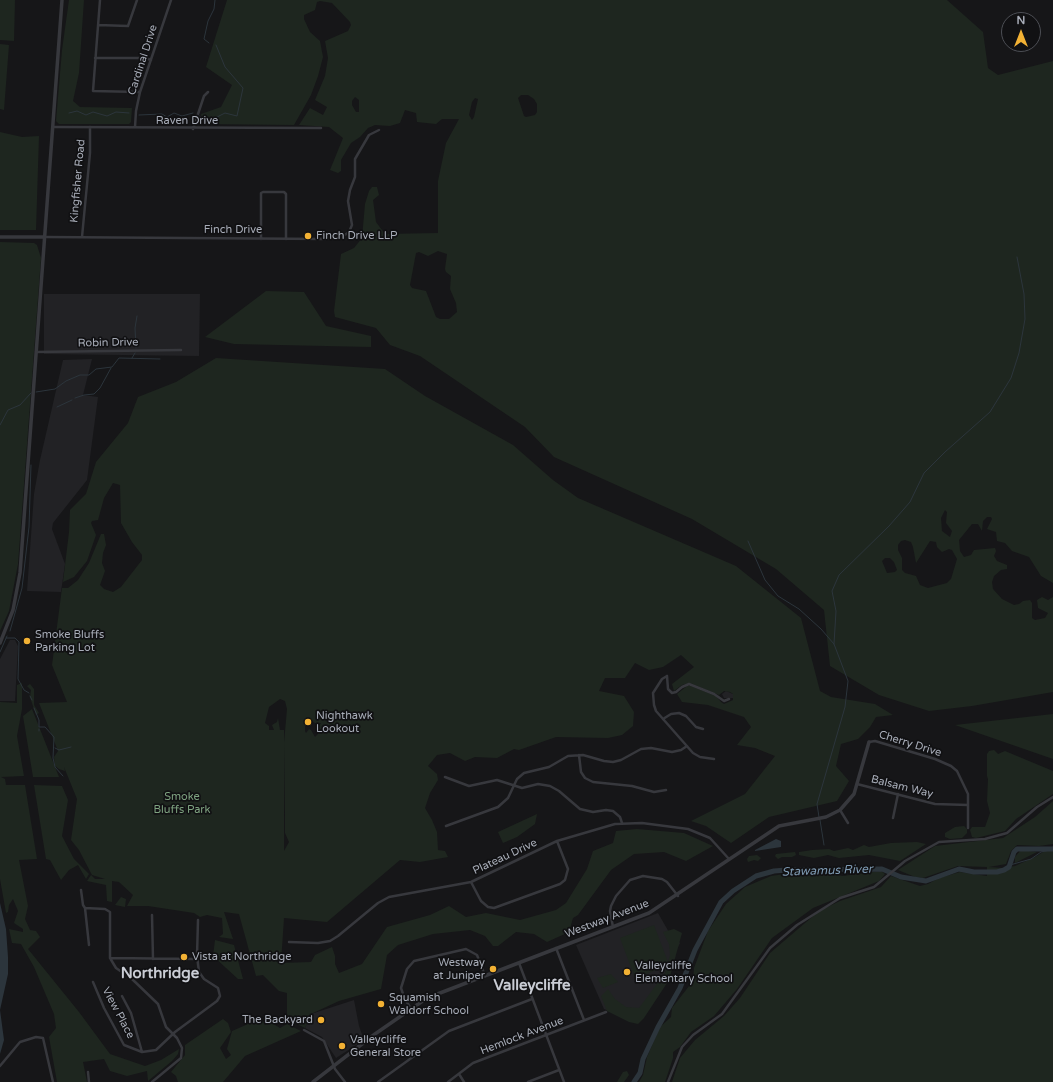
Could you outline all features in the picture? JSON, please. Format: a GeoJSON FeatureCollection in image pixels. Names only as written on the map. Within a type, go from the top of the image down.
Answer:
{"type":"FeatureCollection","features":[{"type":"Feature","properties":{"kind":"street"},"geometry":{"type":"LineString","coordinates":[[0,643],[13,610],[20,573],[62,0]]}},
{"type":"Feature","properties":{"kind":"street"},"geometry":{"type":"LineString","coordinates":[[100,0],[93,91],[140,92]]}},
{"type":"Feature","properties":{"kind":"street"},"geometry":{"type":"LineString","coordinates":[[98,25],[128,26],[136,0]]}},
{"type":"Feature","properties":{"kind":"street","name":"Cardinal Drive"},"geometry":{"type":"LineString","coordinates":[[135,127],[136,111],[140,92],[171,0]]}},
{"type":"Feature","properties":{"kind":"street"},"geometry":{"type":"LineString","coordinates":[[95,58],[145,58],[151,60]]}},
{"type":"Feature","properties":{"kind":"street"},"geometry":{"type":"LineString","coordinates":[[193,129],[204,96],[208,92]]}},
{"type":"Feature","properties":{"kind":"street","name":"Raven Drive"},"geometry":{"type":"LineString","coordinates":[[52,127],[193,129],[321,128]]}},
{"type":"Feature","properties":{"kind":"street","name":"Kingfisher Road"},"geometry":{"type":"LineString","coordinates":[[82,237],[90,153],[90,127]]}},
{"type":"Feature","properties":{"kind":"street","name":"Finch Drive"},"geometry":{"type":"LineString","coordinates":[[0,237],[261,239],[338,238],[349,232],[353,220],[348,197],[355,177],[355,159],[369,136],[379,130]]}},
{"type":"Feature","properties":{"kind":"street"},"geometry":{"type":"LineString","coordinates":[[261,239],[261,193],[263,192],[284,192],[286,194],[286,239]]}},
{"type":"Feature","properties":{"kind":"street","name":"Robin Drive"},"geometry":{"type":"LineString","coordinates":[[36,352],[181,350]]}},
{"type":"Feature","properties":{"kind":"street"},"geometry":{"type":"LineString","coordinates":[[714,759],[700,757],[687,746],[656,711],[653,693],[662,679],[667,676],[668,690],[672,692],[676,692],[682,687],[690,684],[714,694],[722,700],[729,699]]}},
{"type":"Feature","properties":{"kind":"street"},"geometry":{"type":"LineString","coordinates":[[664,719],[671,714],[679,713],[686,716],[696,727],[703,729]]}},
{"type":"Feature","properties":{"kind":"street","name":"Cherry Drive"},"geometry":{"type":"LineString","coordinates":[[869,742],[875,741],[935,759],[951,766],[961,777],[967,789],[968,828]]}},
{"type":"Feature","properties":{"kind":"street","name":"Westway Avenue"},"geometry":{"type":"LineString","coordinates":[[313,1082],[411,1009],[431,996],[649,913],[678,896],[729,859],[779,826],[826,817],[840,810],[851,798],[857,784],[869,742]]}},
{"type":"Feature","properties":{"kind":"street"},"geometry":{"type":"LineString","coordinates":[[446,826],[498,807],[508,798],[514,785],[524,773],[544,768],[562,758],[579,755],[613,762],[647,748],[672,752],[687,746]]}},
{"type":"Feature","properties":{"kind":"street"},"geometry":{"type":"LineString","coordinates":[[579,755],[581,772],[586,778],[593,782],[636,787],[654,792],[666,790]]}},
{"type":"Feature","properties":{"kind":"street"},"geometry":{"type":"LineString","coordinates":[[445,777],[469,786],[497,780],[522,788],[538,784],[550,786],[559,791],[580,809],[593,812],[606,810],[613,811],[620,817],[622,823]]}},
{"type":"Feature","properties":{"kind":"street","name":"Balsam Way"},"geometry":{"type":"LineString","coordinates":[[857,784],[936,804],[968,805]]}},
{"type":"Feature","properties":{"kind":"street"},"geometry":{"type":"LineString","coordinates":[[893,818],[898,794]]}},
{"type":"Feature","properties":{"kind":"street"},"geometry":{"type":"LineString","coordinates":[[668,1082],[682,1047],[693,1035],[722,1014],[762,958],[777,941],[818,911],[840,898],[870,889],[917,853],[938,842],[985,839],[1007,833],[1037,807],[1053,797]]}},
{"type":"Feature","properties":{"kind":"street"},"geometry":{"type":"LineString","coordinates":[[840,810],[848,823]]}},
{"type":"Feature","properties":{"kind":"street","name":"Plateau Drive"},"geometry":{"type":"LineString","coordinates":[[289,942],[318,943],[334,939],[378,904],[393,895],[471,882],[557,841],[598,828],[622,823],[659,825],[695,831],[710,838],[729,859]]}},
{"type":"Feature","properties":{"kind":"street"},"geometry":{"type":"LineString","coordinates":[[471,882],[481,901],[488,907],[494,908],[560,884],[565,880],[568,869],[557,841]]}},
{"type":"Feature","properties":{"kind":"street"},"geometry":{"type":"LineString","coordinates":[[613,927],[610,911],[611,906],[616,896],[630,880],[643,876],[662,879],[667,882],[678,896]]}},
{"type":"Feature","properties":{"kind":"street"},"geometry":{"type":"LineString","coordinates":[[81,890],[83,905],[85,908],[89,945]]}},
{"type":"Feature","properties":{"kind":"street"},"geometry":{"type":"LineString","coordinates":[[85,908],[109,911],[110,958],[116,968],[132,979],[158,1004],[166,1027],[182,1048],[182,1056],[152,1082]]}},
{"type":"Feature","properties":{"kind":"street"},"geometry":{"type":"LineString","coordinates":[[152,915],[153,959]]}},
{"type":"Feature","properties":{"kind":"street"},"geometry":{"type":"LineString","coordinates":[[122,996],[131,1013],[142,1052],[156,1050],[207,1009],[220,996],[218,988],[204,979],[200,974],[197,959],[198,920]]}},
{"type":"Feature","properties":{"kind":"street"},"geometry":{"type":"LineString","coordinates":[[556,948],[584,1020]]}},
{"type":"Feature","properties":{"kind":"street"},"geometry":{"type":"LineString","coordinates":[[411,1009],[401,988],[406,969],[414,961],[466,949],[477,955],[485,976]]}},
{"type":"Feature","properties":{"kind":"street"},"geometry":{"type":"LineString","coordinates":[[110,958],[197,959]]}},
{"type":"Feature","properties":{"kind":"street"},"geometry":{"type":"LineString","coordinates":[[519,962],[564,1082]]}},
{"type":"Feature","properties":{"kind":"street","name":"View Place"},"geometry":{"type":"LineString","coordinates":[[93,982],[104,1008],[122,1043],[128,1048],[142,1052]]}},
{"type":"Feature","properties":{"kind":"street"},"geometry":{"type":"LineString","coordinates":[[378,1082],[449,1031],[532,999]]}},
{"type":"Feature","properties":{"kind":"street","name":"Hemlock Avenue"},"geometry":{"type":"LineString","coordinates":[[448,1082],[473,1063],[606,1012]]}},
{"type":"Feature","properties":{"kind":"street"},"geometry":{"type":"LineString","coordinates":[[304,1030],[324,1041],[333,1066],[345,1082]]}},
{"type":"Feature","properties":{"kind":"street"},"geometry":{"type":"LineString","coordinates":[[0,1066],[20,1042],[40,1037],[44,1041],[53,1082]]}},
{"type":"Feature","properties":{"kind":"street"},"geometry":{"type":"LineString","coordinates":[[528,1082],[559,1070]]}},
{"type":"Feature","properties":{"kind":"street"},"geometry":{"type":"LineString","coordinates":[[88,1072],[89,1082]]}},
{"type":"Feature","properties":{"kind":"street"},"geometry":{"type":"LineString","coordinates":[[458,1074],[464,1082]]}},
{"type":"Feature","properties":{"kind":"shaded area"},"geometry":{"type":"Polygon","coordinates":[[[44,294],[200,294],[199,356],[44,354],[44,294]]]}},
{"type":"Feature","properties":{"kind":"shaded area"},"geometry":{"type":"Polygon","coordinates":[[[92,359],[83,395],[98,397],[87,480],[53,523],[52,529],[65,564],[61,592],[27,591],[34,494],[40,460],[63,360],[92,359]]]}},
{"type":"Feature","properties":{"kind":"shaded area"},"geometry":{"type":"Polygon","coordinates":[[[10,640],[15,640],[18,646],[15,701],[0,701],[0,659],[10,640]]]}},
{"type":"Feature","properties":{"kind":"shaded area"},"geometry":{"type":"Polygon","coordinates":[[[726,691],[733,694],[733,698],[724,698],[722,694],[726,691]]]}},
{"type":"Feature","properties":{"kind":"shaded area"},"geometry":{"type":"Polygon","coordinates":[[[776,839],[781,841],[781,847],[755,851],[755,850],[776,839]]]}},
{"type":"Feature","properties":{"kind":"shaded area"},"geometry":{"type":"Polygon","coordinates":[[[0,903],[6,929],[8,974],[0,1010],[0,903]]]}},
{"type":"Feature","properties":{"kind":"shaded area","name":"Valleycliffe Elementary School"},"geometry":{"type":"Polygon","coordinates":[[[658,913],[670,934],[680,943],[652,999],[635,1020],[604,1009],[576,945],[658,913]]]}},
{"type":"Feature","properties":{"kind":"shaded area"},"geometry":{"type":"Polygon","coordinates":[[[354,1000],[359,1026],[364,1040],[336,1058],[322,1037],[305,1028],[311,1014],[354,1000]]]}},
{"type":"Feature","properties":{"kind":"shaded area"},"geometry":{"type":"Polygon","coordinates":[[[0,1010],[4,1040],[0,1054],[0,1010]]]}},
{"type":"Feature","properties":{"kind":"green space"},"geometry":{"type":"Polygon","coordinates":[[[0,0],[15,0],[14,41],[0,40],[0,0]]]}},
{"type":"Feature","properties":{"kind":"green space"},"geometry":{"type":"Polygon","coordinates":[[[69,0],[84,0],[79,73],[73,101],[80,107],[132,108],[131,122],[129,124],[59,124],[56,121],[62,50],[69,0]]]}},
{"type":"Feature","properties":{"kind":"green space"},"geometry":{"type":"Polygon","coordinates":[[[227,0],[947,0],[983,32],[988,68],[998,75],[1053,61],[1053,583],[1041,576],[1029,557],[1012,551],[1005,543],[997,541],[996,532],[987,529],[992,519],[991,517],[987,517],[983,521],[982,531],[978,524],[972,524],[959,540],[960,551],[964,557],[971,555],[974,550],[995,548],[996,551],[994,556],[997,561],[1007,565],[1007,569],[1001,570],[994,576],[992,582],[993,589],[1002,599],[1014,605],[1030,600],[1032,603],[1032,618],[1035,620],[1045,618],[1048,613],[1038,608],[1037,600],[1042,597],[1048,600],[1053,597],[1053,692],[972,706],[929,711],[879,695],[830,666],[824,610],[776,569],[692,519],[554,457],[525,427],[420,356],[390,345],[376,328],[335,317],[334,311],[341,254],[354,248],[362,238],[365,204],[369,191],[372,187],[377,187],[379,195],[373,200],[376,222],[385,234],[438,233],[438,181],[446,143],[459,119],[442,119],[436,124],[417,122],[416,113],[405,110],[400,123],[390,126],[375,125],[368,128],[360,137],[351,143],[341,160],[341,171],[338,173],[330,170],[343,138],[329,127],[299,125],[310,108],[323,115],[327,107],[315,100],[325,76],[328,58],[325,41],[348,31],[351,25],[350,22],[332,3],[317,2],[315,10],[304,15],[304,19],[310,32],[320,41],[323,57],[311,95],[294,125],[203,124],[201,114],[221,107],[232,85],[206,67],[227,0]],[[521,95],[518,98],[524,116],[535,115],[537,112],[537,104],[534,99],[528,95],[521,95]],[[355,97],[352,101],[352,105],[356,112],[359,112],[359,100],[355,97]],[[475,98],[472,102],[469,115],[472,120],[478,99],[475,98]],[[438,251],[428,256],[419,252],[416,253],[410,285],[412,288],[426,291],[436,317],[440,319],[449,319],[457,312],[456,303],[450,289],[451,276],[445,269],[447,254],[438,251]],[[945,510],[941,518],[942,531],[950,537],[952,531],[946,523],[947,512],[945,510]],[[905,540],[901,541],[898,545],[898,550],[902,558],[902,570],[905,573],[916,576],[920,585],[928,588],[947,583],[951,579],[957,559],[952,550],[949,549],[942,552],[937,547],[936,542],[930,541],[916,563],[911,542],[905,540]],[[885,558],[882,561],[887,573],[895,572],[897,570],[894,562],[890,558],[885,558]]]}},
{"type":"Feature","properties":{"kind":"green space"},"geometry":{"type":"Polygon","coordinates":[[[0,44],[9,45],[4,110],[0,109],[0,44]]]}},
{"type":"Feature","properties":{"kind":"green space"},"geometry":{"type":"Polygon","coordinates":[[[0,132],[22,137],[39,136],[36,230],[0,230],[0,132]]]}},
{"type":"Feature","properties":{"kind":"green space"},"geometry":{"type":"Polygon","coordinates":[[[0,242],[34,243],[37,245],[41,258],[18,564],[9,611],[0,631],[0,242]]]}},
{"type":"Feature","properties":{"kind":"green space"},"geometry":{"type":"Polygon","coordinates":[[[266,291],[304,292],[326,326],[371,336],[371,347],[234,344],[205,337],[266,291]]]}},
{"type":"Feature","properties":{"kind":"green space","name":"Smoke Bluffs Park"},"geometry":{"type":"Polygon","coordinates":[[[216,358],[385,369],[425,396],[513,445],[553,480],[578,498],[736,566],[801,618],[820,691],[831,697],[875,704],[893,715],[876,717],[870,727],[858,739],[841,744],[836,766],[849,781],[837,801],[769,817],[731,843],[706,826],[691,821],[745,794],[775,756],[755,748],[737,745],[751,727],[744,717],[708,705],[682,702],[677,694],[687,686],[691,686],[716,696],[724,704],[733,700],[733,694],[724,691],[719,695],[690,683],[682,685],[674,691],[672,684],[694,667],[681,655],[663,667],[649,670],[635,663],[625,678],[605,678],[599,691],[624,696],[634,712],[633,726],[622,735],[608,738],[556,737],[519,750],[514,749],[497,758],[475,757],[465,761],[450,753],[437,755],[428,766],[437,774],[438,780],[430,793],[425,808],[437,832],[438,850],[445,851],[448,857],[420,862],[400,860],[327,922],[284,918],[281,963],[311,962],[315,955],[332,947],[335,956],[335,964],[339,973],[362,964],[387,927],[430,915],[449,906],[466,917],[486,913],[520,920],[556,910],[566,903],[587,869],[593,851],[613,843],[616,831],[637,829],[684,833],[713,846],[686,861],[664,852],[634,854],[611,870],[578,915],[573,918],[569,932],[547,942],[534,934],[516,932],[498,946],[493,946],[485,936],[470,930],[433,934],[398,945],[387,955],[381,989],[339,1001],[311,1014],[305,1028],[287,1019],[287,993],[279,991],[263,975],[256,976],[239,914],[224,912],[233,939],[219,937],[223,934],[222,918],[207,915],[200,917],[194,913],[148,906],[127,906],[133,895],[119,882],[112,881],[112,902],[107,901],[106,885],[87,881],[91,875],[95,879],[105,879],[92,875],[79,850],[71,840],[77,799],[64,767],[65,771],[55,766],[54,757],[58,751],[39,703],[67,702],[52,665],[62,588],[68,588],[78,580],[89,563],[101,534],[104,534],[106,545],[102,563],[105,571],[100,585],[104,589],[113,592],[121,587],[142,560],[142,555],[132,542],[121,523],[120,485],[113,483],[104,498],[98,520],[92,521],[91,523],[96,535],[87,561],[74,577],[63,582],[70,510],[86,494],[96,462],[128,423],[138,397],[176,382],[216,358]],[[280,699],[269,707],[265,723],[269,726],[269,730],[274,730],[272,725],[277,722],[278,718],[280,730],[284,730],[284,743],[287,709],[285,701],[280,699]],[[308,718],[305,721],[306,733],[309,729],[315,737],[318,734],[316,730],[321,723],[315,723],[308,718]],[[284,743],[284,851],[289,842],[285,833],[284,743]]]}},
{"type":"Feature","properties":{"kind":"green space"},"geometry":{"type":"Polygon","coordinates":[[[22,683],[22,709],[17,736],[24,776],[1,777],[5,779],[6,785],[25,785],[37,859],[19,860],[28,906],[25,919],[30,930],[36,931],[40,937],[28,949],[79,1012],[110,1054],[145,1066],[161,1060],[179,1049],[178,1054],[172,1061],[148,1081],[147,1071],[127,1076],[110,1071],[104,1059],[83,1062],[87,1082],[57,1082],[49,1037],[56,1028],[54,1014],[34,967],[21,944],[12,943],[9,929],[23,932],[23,929],[14,923],[18,911],[13,899],[9,905],[8,912],[6,913],[0,879],[0,702],[17,703],[17,685],[22,683]]]}},
{"type":"Feature","properties":{"kind":"green space"},"geometry":{"type":"Polygon","coordinates":[[[30,684],[34,689],[34,705],[39,713],[36,715],[30,697],[31,690],[27,686],[30,684]]]}},
{"type":"Feature","properties":{"kind":"green space"},"geometry":{"type":"Polygon","coordinates":[[[32,709],[59,777],[33,777],[23,716],[32,709]]]}},
{"type":"Feature","properties":{"kind":"green space"},"geometry":{"type":"Polygon","coordinates":[[[1053,714],[1053,759],[955,725],[1053,714]]]}},
{"type":"Feature","properties":{"kind":"green space"},"geometry":{"type":"Polygon","coordinates":[[[994,750],[998,754],[1005,751],[1053,771],[1053,794],[1016,819],[1005,831],[976,838],[972,837],[970,830],[972,827],[985,827],[990,813],[987,801],[987,754],[989,751],[994,750]]]}},
{"type":"Feature","properties":{"kind":"green space"},"geometry":{"type":"Polygon","coordinates":[[[34,785],[62,786],[68,800],[62,836],[74,859],[89,874],[86,879],[78,865],[69,870],[61,880],[50,860],[46,859],[34,785]]]}},
{"type":"Feature","properties":{"kind":"green space"},"geometry":{"type":"Polygon","coordinates":[[[1053,801],[1053,844],[1039,846],[1017,845],[1011,851],[1006,864],[989,867],[1003,868],[1015,866],[1035,857],[1053,846],[1053,1082],[672,1082],[680,1058],[695,1040],[724,1016],[740,998],[770,953],[819,911],[840,901],[881,887],[891,876],[920,886],[928,884],[939,878],[960,872],[987,876],[987,867],[958,866],[923,878],[915,877],[898,870],[935,846],[1003,838],[1035,817],[1053,801]]]}},
{"type":"Feature","properties":{"kind":"green space"},"geometry":{"type":"Polygon","coordinates":[[[537,814],[535,824],[517,837],[503,843],[498,832],[537,814]]]}},
{"type":"Feature","properties":{"kind":"green space"},"geometry":{"type":"Polygon","coordinates":[[[964,826],[967,829],[967,833],[962,838],[950,839],[945,837],[945,833],[955,827],[964,826]]]}},
{"type":"Feature","properties":{"kind":"green space"},"geometry":{"type":"Polygon","coordinates":[[[917,842],[926,844],[900,861],[869,855],[839,858],[828,855],[814,858],[799,855],[799,852],[812,850],[829,849],[834,851],[848,848],[853,850],[864,845],[869,847],[891,843],[917,842]]]}},
{"type":"Feature","properties":{"kind":"green space"},"geometry":{"type":"Polygon","coordinates":[[[1021,850],[1037,852],[1015,863],[1015,857],[1021,850]]]}},
{"type":"Feature","properties":{"kind":"green space"},"geometry":{"type":"Polygon","coordinates":[[[795,852],[796,855],[792,857],[782,857],[778,859],[775,856],[776,854],[795,852]]]}},
{"type":"Feature","properties":{"kind":"green space"},"geometry":{"type":"Polygon","coordinates":[[[757,855],[761,858],[758,861],[754,860],[748,862],[747,859],[749,856],[757,855]]]}},
{"type":"Feature","properties":{"kind":"green space"},"geometry":{"type":"Polygon","coordinates":[[[881,871],[885,874],[879,881],[813,908],[772,938],[737,989],[714,1016],[691,1032],[680,1047],[673,1052],[673,1058],[665,1082],[639,1082],[643,1075],[647,1057],[660,1027],[671,1017],[672,1008],[693,981],[694,968],[708,931],[726,904],[745,887],[771,876],[791,873],[826,872],[842,876],[881,871]]]}},
{"type":"Feature","properties":{"kind":"green space"},"geometry":{"type":"Polygon","coordinates":[[[121,897],[126,899],[125,907],[115,905],[121,897]]]}},
{"type":"Feature","properties":{"kind":"green space"},"geometry":{"type":"Polygon","coordinates":[[[654,925],[668,962],[670,955],[669,944],[663,932],[674,929],[682,933],[669,980],[644,1018],[638,1024],[629,1022],[607,1011],[601,996],[608,989],[615,999],[626,1007],[639,1008],[665,973],[667,966],[635,978],[620,938],[654,925]]]}},
{"type":"Feature","properties":{"kind":"green space"},"geometry":{"type":"Polygon","coordinates":[[[215,940],[234,945],[243,979],[238,979],[213,956],[215,940]]]}},
{"type":"Feature","properties":{"kind":"green space"},"geometry":{"type":"Polygon","coordinates":[[[611,974],[618,982],[603,988],[597,978],[611,974]]]}},
{"type":"Feature","properties":{"kind":"green space"},"geometry":{"type":"Polygon","coordinates":[[[223,1019],[228,1023],[231,1032],[220,1048],[226,1059],[231,1055],[227,1049],[232,1031],[255,1021],[270,1022],[280,1028],[287,1024],[301,1031],[245,1056],[223,1082],[178,1082],[176,1076],[171,1072],[185,1055],[185,1045],[223,1019]]]}},
{"type":"Feature","properties":{"kind":"green space"},"geometry":{"type":"Polygon","coordinates":[[[627,1071],[629,1075],[624,1082],[617,1082],[623,1072],[627,1071]]]}},
{"type":"Feature","properties":{"kind":"waterway"},"geometry":{"type":"LineString","coordinates":[[209,43],[204,39],[208,21],[214,9],[215,0]]}},
{"type":"Feature","properties":{"kind":"waterway"},"geometry":{"type":"LineString","coordinates":[[199,116],[211,120],[225,113],[237,116],[243,88],[225,67],[216,45]]}},
{"type":"Feature","properties":{"kind":"waterway"},"geometry":{"type":"LineString","coordinates":[[69,113],[77,111],[86,115],[93,112],[107,116],[116,112],[129,113]]}},
{"type":"Feature","properties":{"kind":"waterway"},"geometry":{"type":"LineString","coordinates":[[139,115],[162,114],[167,117],[174,113],[182,116],[193,113]]}},
{"type":"Feature","properties":{"kind":"waterway"},"geometry":{"type":"LineString","coordinates":[[834,644],[836,611],[832,591],[839,575],[889,526],[910,502],[924,473],[990,412],[1011,378],[1019,353],[1025,319],[1024,294],[1017,257]]}},
{"type":"Feature","properties":{"kind":"waterway"},"geometry":{"type":"LineString","coordinates":[[136,348],[135,328],[137,316]]}},
{"type":"Feature","properties":{"kind":"waterway"},"geometry":{"type":"LineString","coordinates":[[132,358],[135,353]]}},
{"type":"Feature","properties":{"kind":"waterway"},"geometry":{"type":"LineString","coordinates":[[36,392],[55,389],[66,381],[80,375],[89,375],[96,369],[112,367],[119,358],[160,359]]}},
{"type":"Feature","properties":{"kind":"waterway"},"geometry":{"type":"LineString","coordinates":[[75,398],[94,394],[100,388],[111,368]]}},
{"type":"Feature","properties":{"kind":"waterway"},"geometry":{"type":"LineString","coordinates":[[0,425],[8,410],[20,405],[31,393]]}},
{"type":"Feature","properties":{"kind":"waterway"},"geometry":{"type":"LineString","coordinates":[[57,407],[72,400]]}},
{"type":"Feature","properties":{"kind":"waterway"},"geometry":{"type":"LineString","coordinates":[[10,631],[22,588],[29,527],[31,465]]}},
{"type":"Feature","properties":{"kind":"waterway"},"geometry":{"type":"LineString","coordinates":[[748,541],[765,580],[778,596],[799,609],[821,629],[834,644],[848,681],[845,707],[817,804],[819,817]]}},
{"type":"Feature","properties":{"kind":"waterway"},"geometry":{"type":"LineString","coordinates":[[0,652],[7,636]]}},
{"type":"Feature","properties":{"kind":"waterway"},"geometry":{"type":"LineString","coordinates":[[6,638],[15,638],[19,642],[18,679],[24,690],[29,693]]}},
{"type":"Feature","properties":{"kind":"waterway"},"geometry":{"type":"LineString","coordinates":[[30,696],[32,700]]}},
{"type":"Feature","properties":{"kind":"waterway"},"geometry":{"type":"LineString","coordinates":[[34,708],[39,720],[39,727],[45,727],[54,737],[53,758],[55,767],[63,776]]}},
{"type":"Feature","properties":{"kind":"waterway"},"geometry":{"type":"LineString","coordinates":[[55,748],[59,750],[71,747]]}},
{"type":"Feature","properties":{"kind":"waterway"},"geometry":{"type":"LineString","coordinates":[[820,820],[824,845]]}},
{"type":"Feature","properties":{"kind":"waterway","name":"Stawamus River"},"geometry":{"type":"LineString","coordinates":[[634,1082],[640,1073],[643,1059],[658,1027],[680,988],[695,950],[721,902],[733,891],[756,876],[774,871],[787,870],[882,869],[901,877],[926,881],[959,869],[974,872],[997,872],[1004,870],[1009,867],[1014,852],[1017,849],[1053,849]]}},
{"type":"Feature","properties":{"kind":"waterway"},"geometry":{"type":"LineString","coordinates":[[1010,865],[1031,859],[1041,852],[1050,850]]}},
{"type":"Feature","properties":{"kind":"place","name":"Finch Drive LLP"},"geometry":{"type":"Point","coordinates":[308,236]}},
{"type":"Feature","properties":{"kind":"place","name":"Smoke Bluffs Parking Lot"},"geometry":{"type":"Point","coordinates":[27,641]}},
{"type":"Feature","properties":{"kind":"place","name":"Nighthawk Lookout"},"geometry":{"type":"Point","coordinates":[308,722]}},
{"type":"Feature","properties":{"kind":"place","name":"Vista at Northridge"},"geometry":{"type":"Point","coordinates":[184,957]}},
{"type":"Feature","properties":{"kind":"place","name":"Westway at Juniper"},"geometry":{"type":"Point","coordinates":[493,969]}},
{"type":"Feature","properties":{"kind":"place","name":"Valleycliffe Elementary School"},"geometry":{"type":"Point","coordinates":[627,972]}},
{"type":"Feature","properties":{"kind":"place","name":"Squamish Waldorf School"},"geometry":{"type":"Point","coordinates":[381,1004]}},
{"type":"Feature","properties":{"kind":"place","name":"The Backyard"},"geometry":{"type":"Point","coordinates":[321,1020]}},
{"type":"Feature","properties":{"kind":"place","name":"Valleycliffe General Store"},"geometry":{"type":"Point","coordinates":[342,1046]}},
{"type":"Feature","properties":{"kind":"district","name":"Northridge"},"geometry":{"type":"Point","coordinates":[160,974]}},
{"type":"Feature","properties":{"kind":"district","name":"Valleycliffe"},"geometry":{"type":"Point","coordinates":[532,986]}}]}
